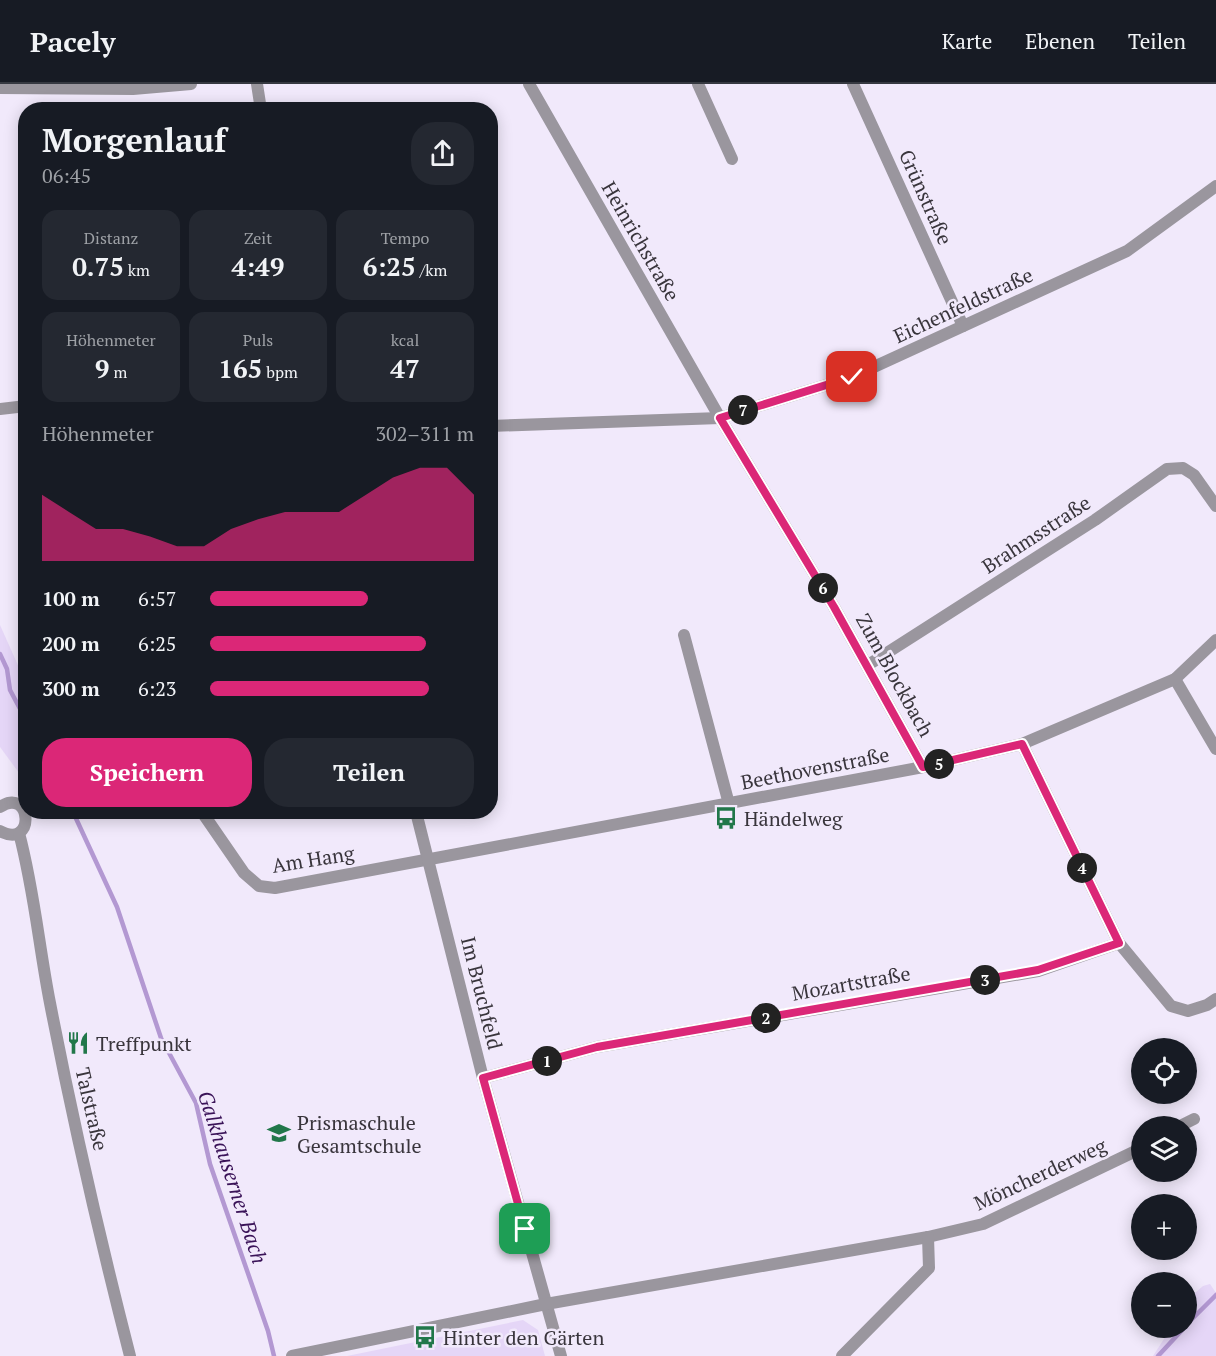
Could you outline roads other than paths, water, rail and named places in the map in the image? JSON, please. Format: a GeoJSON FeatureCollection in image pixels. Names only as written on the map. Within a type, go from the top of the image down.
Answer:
{"type":"FeatureCollection","features":[{"type":"Feature","properties":{"kind":"street"},"geometry":{"type":"LineString","coordinates":[[0,88],[133,89],[191,84]]}},
{"type":"Feature","properties":{"kind":"street"},"geometry":{"type":"LineString","coordinates":[[257,84],[260,102]]}},
{"type":"Feature","properties":{"kind":"street","name":"Heinrichstraße"},"geometry":{"type":"LineString","coordinates":[[529,84],[720,418]]}},
{"type":"Feature","properties":{"kind":"street"},"geometry":{"type":"LineString","coordinates":[[698,84],[732,159]]}},
{"type":"Feature","properties":{"kind":"street","name":"Grünstraße"},"geometry":{"type":"LineString","coordinates":[[853,84],[963,326]]}},
{"type":"Feature","properties":{"kind":"street","name":"Eichenfeldstraße"},"geometry":{"type":"LineString","coordinates":[[498,426],[720,418],[852,377],[1127,251],[1216,186]]}},
{"type":"Feature","properties":{"kind":"street"},"geometry":{"type":"LineString","coordinates":[[0,409],[18,407]]}},
{"type":"Feature","properties":{"kind":"street","name":"Zum Blockbach"},"geometry":{"type":"LineString","coordinates":[[720,418],[868,665],[923,767]]}},
{"type":"Feature","properties":{"kind":"street","name":"Brahmsstraße"},"geometry":{"type":"LineString","coordinates":[[868,665],[1095,520],[1167,469],[1183,468],[1194,476],[1216,506]]}},
{"type":"Feature","properties":{"kind":"street"},"geometry":{"type":"LineString","coordinates":[[684,635],[729,804]]}},
{"type":"Feature","properties":{"kind":"street","name":"Beethovenstraße"},"geometry":{"type":"LineString","coordinates":[[429,859],[923,767],[1022,744],[1175,679],[1216,640]]}},
{"type":"Feature","properties":{"kind":"street"},"geometry":{"type":"LineString","coordinates":[[1175,679],[1216,749]]}},
{"type":"Feature","properties":{"kind":"street"},"geometry":{"type":"LineString","coordinates":[[1022,744],[1119,943],[1171,1006],[1188,1011],[1207,1005],[1216,999]]}},
{"type":"Feature","properties":{"kind":"street"},"geometry":{"type":"LineString","coordinates":[[0,807],[10,803],[18,805]]}},
{"type":"Feature","properties":{"kind":"street"},"geometry":{"type":"LineString","coordinates":[[0,831],[12,835],[19,833],[26,819]]}},
{"type":"Feature","properties":{"kind":"street","name":"Am Hang"},"geometry":{"type":"LineString","coordinates":[[207,819],[244,873],[259,886],[275,888],[429,859]]}},
{"type":"Feature","properties":{"kind":"street","name":"Im Bruchfeld"},"geometry":{"type":"LineString","coordinates":[[418,819],[483,1078],[561,1356]]}},
{"type":"Feature","properties":{"kind":"street","name":"Talstraße"},"geometry":{"type":"LineString","coordinates":[[19,833],[28,864],[44,975],[68,1096],[130,1356]]}},
{"type":"Feature","properties":{"kind":"street","name":"Mozartstraße"},"geometry":{"type":"LineString","coordinates":[[483,1078],[597,1047],[1038,970],[1119,943]]}},
{"type":"Feature","properties":{"kind":"street","name":"Möncherderweg"},"geometry":{"type":"LineString","coordinates":[[928,1237],[983,1224],[1131,1153]]}},
{"type":"Feature","properties":{"kind":"street"},"geometry":{"type":"LineString","coordinates":[[292,1356],[546,1304],[928,1237],[929,1268],[842,1356]]}},
{"type":"Feature","properties":{"kind":"waterway","name":"Galkhauserner Bach"},"geometry":{"type":"LineString","coordinates":[[0,654],[7,669],[10,690],[18,705]]}},
{"type":"Feature","properties":{"kind":"waterway","name":"Galkhauserner Bach"},"geometry":{"type":"LineString","coordinates":[[76,819],[117,907],[161,1038],[196,1103],[210,1164],[268,1331],[274,1356]]}},
{"type":"Feature","properties":{"kind":"waterway"},"geometry":{"type":"LineString","coordinates":[[1197,1314],[1216,1295]]}},
{"type":"Feature","properties":{"kind":"waterway"},"geometry":{"type":"LineString","coordinates":[[1158,1356],[1175,1338]]}},
{"type":"Feature","properties":{"kind":"place","name":"Händelweg"},"geometry":{"type":"Point","coordinates":[726,818]}},
{"type":"Feature","properties":{"kind":"place","name":"Treffpunkt"},"geometry":{"type":"Point","coordinates":[78,1043]}},
{"type":"Feature","properties":{"kind":"place","name":"Prismaschule Gesamtschule"},"geometry":{"type":"Point","coordinates":[279,1133]}},
{"type":"Feature","properties":{"kind":"place","name":"Hinter den Gärten"},"geometry":{"type":"Point","coordinates":[425,1337]}}]}
